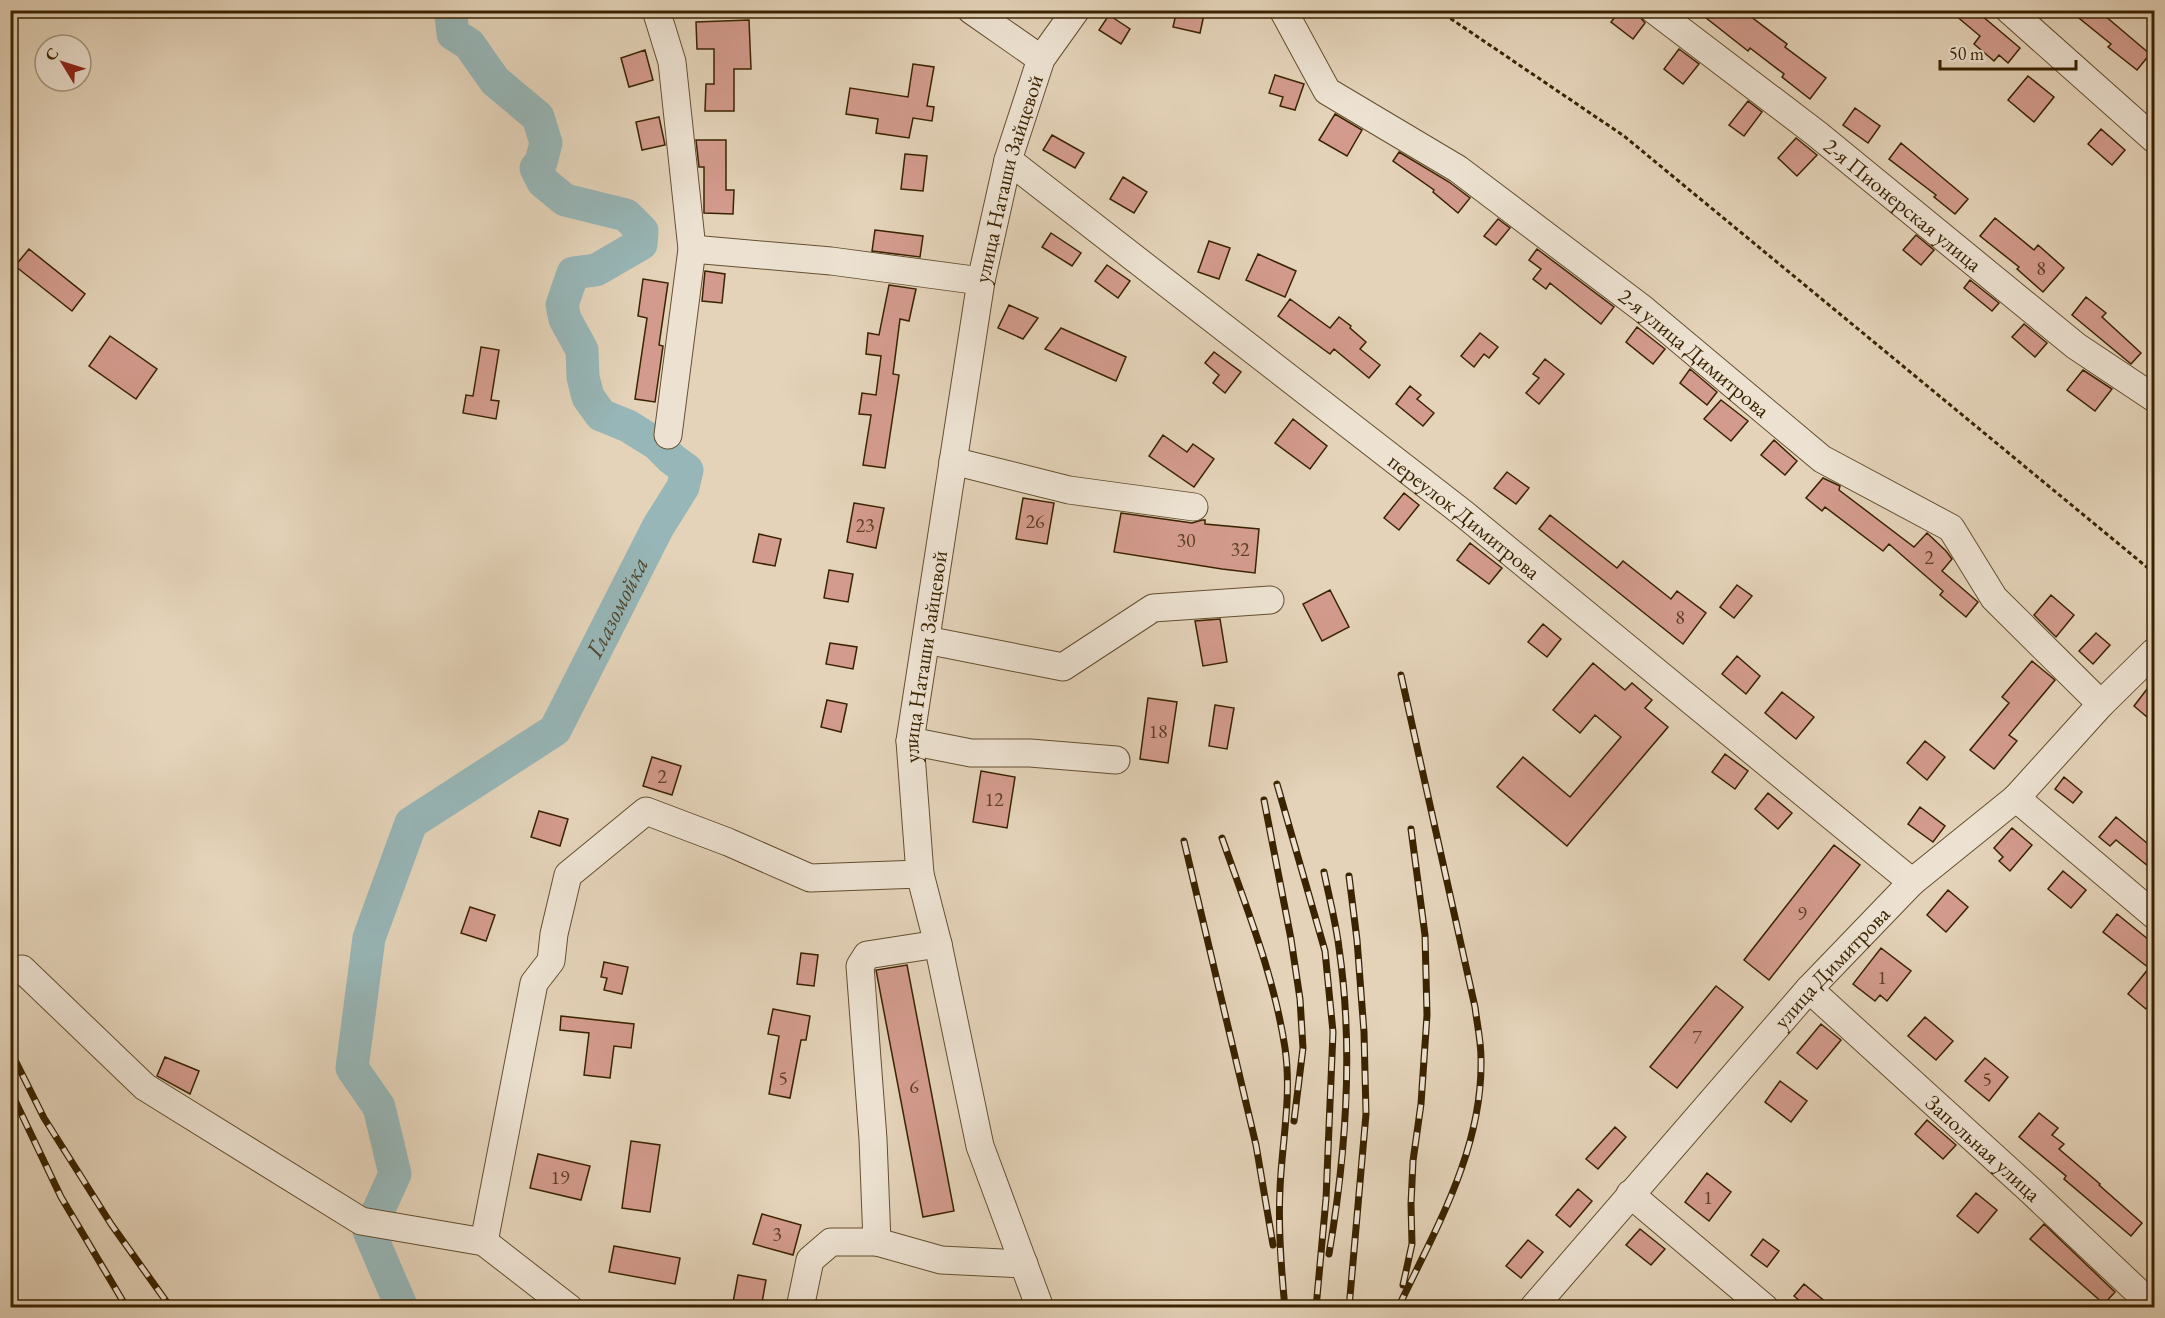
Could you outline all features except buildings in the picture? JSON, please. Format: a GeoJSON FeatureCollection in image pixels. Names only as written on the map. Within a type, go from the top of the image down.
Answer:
{"type":"FeatureCollection","features":[{"type":"Feature","properties":{"kind":"street"},"geometry":{"type":"LineString","coordinates":[[656,10],[672,62],[692,249],[668,435]]}},
{"type":"Feature","properties":{"kind":"street"},"geometry":{"type":"LineString","coordinates":[[971,10],[1041,59]]}},
{"type":"Feature","properties":{"kind":"street","name":"улица Наташи Зайцевой"},"geometry":{"type":"LineString","coordinates":[[1040,1308],[980,1146],[938,944],[920,874],[910,741],[981,281],[1008,160],[1041,59],[1076,10]]}},
{"type":"Feature","properties":{"kind":"street","name":"2-я улица Димитрова"},"geometry":{"type":"LineString","coordinates":[[1283,10],[1327,90],[1458,169],[1643,309],[1822,459],[1951,528],[1994,598],[2101,704]]}},
{"type":"Feature","properties":{"kind":"street","name":"2-я Пионерская улица"},"geometry":{"type":"LineString","coordinates":[[1654,10],[1817,134],[2076,346],[2154,398]]}},
{"type":"Feature","properties":{"kind":"street"},"geometry":{"type":"LineString","coordinates":[[2010,10],[2154,139]]}},
{"type":"Feature","properties":{"kind":"street","name":"переулок Димитрова"},"geometry":{"type":"LineString","coordinates":[[1008,160],[1464,514],[1912,882]]}},
{"type":"Feature","properties":{"kind":"street"},"geometry":{"type":"LineString","coordinates":[[692,249],[831,261],[981,281]]}},
{"type":"Feature","properties":{"kind":"street"},"geometry":{"type":"LineString","coordinates":[[953,461],[1069,490],[1194,507]]}},
{"type":"Feature","properties":{"kind":"street"},"geometry":{"type":"LineString","coordinates":[[926,640],[1062,667],[1154,608],[1270,600]]}},
{"type":"Feature","properties":{"kind":"street","name":"улица Димитрова"},"geometry":{"type":"LineString","coordinates":[[1533,1308],[1809,989],[1912,882],[2016,798],[2101,704],[2150,664]]}},
{"type":"Feature","properties":{"kind":"street"},"geometry":{"type":"LineString","coordinates":[[910,741],[971,753],[1030,753],[1116,760]]}},
{"type":"Feature","properties":{"kind":"street"},"geometry":{"type":"LineString","coordinates":[[2016,798],[2154,915]]}},
{"type":"Feature","properties":{"kind":"street"},"geometry":{"type":"LineString","coordinates":[[484,1242],[534,984],[551,961],[554,934],[568,875],[646,811],[728,842],[810,878],[920,874]]}},
{"type":"Feature","properties":{"kind":"street"},"geometry":{"type":"LineString","coordinates":[[877,1242],[873,1139],[860,966],[867,955],[938,944]]}},
{"type":"Feature","properties":{"kind":"street"},"geometry":{"type":"LineString","coordinates":[[22,969],[145,1087],[361,1221],[484,1242],[569,1308]]}},
{"type":"Feature","properties":{"kind":"street","name":"Запольная улица"},"geometry":{"type":"LineString","coordinates":[[1809,989],[2029,1189],[2154,1307]]}},
{"type":"Feature","properties":{"kind":"street"},"geometry":{"type":"LineString","coordinates":[[1630,1194],[1765,1308]]}},
{"type":"Feature","properties":{"kind":"street"},"geometry":{"type":"LineString","coordinates":[[800,1308],[810,1260],[831,1242],[877,1242],[941,1260],[1024,1264]]}},
{"type":"Feature","properties":{"kind":"path"},"geometry":{"type":"LineString","coordinates":[[1438,10],[1624,136],[2154,573]]}},
{"type":"Feature","properties":{"kind":"waterway","name":"Глазомойка"},"geometry":{"type":"LineString","coordinates":[[402,1308],[369,1231],[395,1174],[379,1107],[352,1068],[369,938],[411,823],[555,730],[658,527],[683,487],[687,470],[657,444],[628,426],[601,415],[588,397],[583,377],[582,350],[565,319],[562,305],[573,273],[596,270],[641,244],[642,231],[626,215],[565,200],[543,182],[536,168],[541,162],[546,143],[538,117],[495,81],[469,44],[453,34],[451,16],[453,10]]}},
{"type":"Feature","properties":{"kind":"railway"},"geometry":{"type":"LineString","coordinates":[[1398,1308],[1441,1218],[1466,1156],[1480,1092],[1481,1058],[1475,1007],[1401,675]]}},
{"type":"Feature","properties":{"kind":"railway"},"geometry":{"type":"LineString","coordinates":[[1277,784],[1325,951],[1333,1032],[1326,1199],[1316,1308]]}},
{"type":"Feature","properties":{"kind":"railway"},"geometry":{"type":"LineString","coordinates":[[1264,800],[1291,939],[1300,999],[1303,1048],[1294,1121]]}},
{"type":"Feature","properties":{"kind":"railway"},"geometry":{"type":"LineString","coordinates":[[1403,1285],[1412,1244],[1413,1161],[1421,1104],[1427,1015],[1425,935],[1411,829]]}},
{"type":"Feature","properties":{"kind":"railway"},"geometry":{"type":"LineString","coordinates":[[1222,838],[1267,968],[1285,1048],[1287,1101],[1279,1219],[1285,1308]]}},
{"type":"Feature","properties":{"kind":"railway"},"geometry":{"type":"LineString","coordinates":[[1184,841],[1256,1145],[1273,1245]]}},
{"type":"Feature","properties":{"kind":"railway"},"geometry":{"type":"LineString","coordinates":[[1324,872],[1344,986],[1347,1063],[1344,1140],[1329,1254]]}},
{"type":"Feature","properties":{"kind":"railway"},"geometry":{"type":"LineString","coordinates":[[1349,876],[1357,940],[1364,1032],[1366,1114],[1349,1308]]}},
{"type":"Feature","properties":{"kind":"railway"},"geometry":{"type":"LineString","coordinates":[[10,1050],[44,1118],[111,1224],[171,1308]]}},
{"type":"Feature","properties":{"kind":"railway"},"geometry":{"type":"LineString","coordinates":[[10,1090],[61,1197],[127,1308]]}}]}
